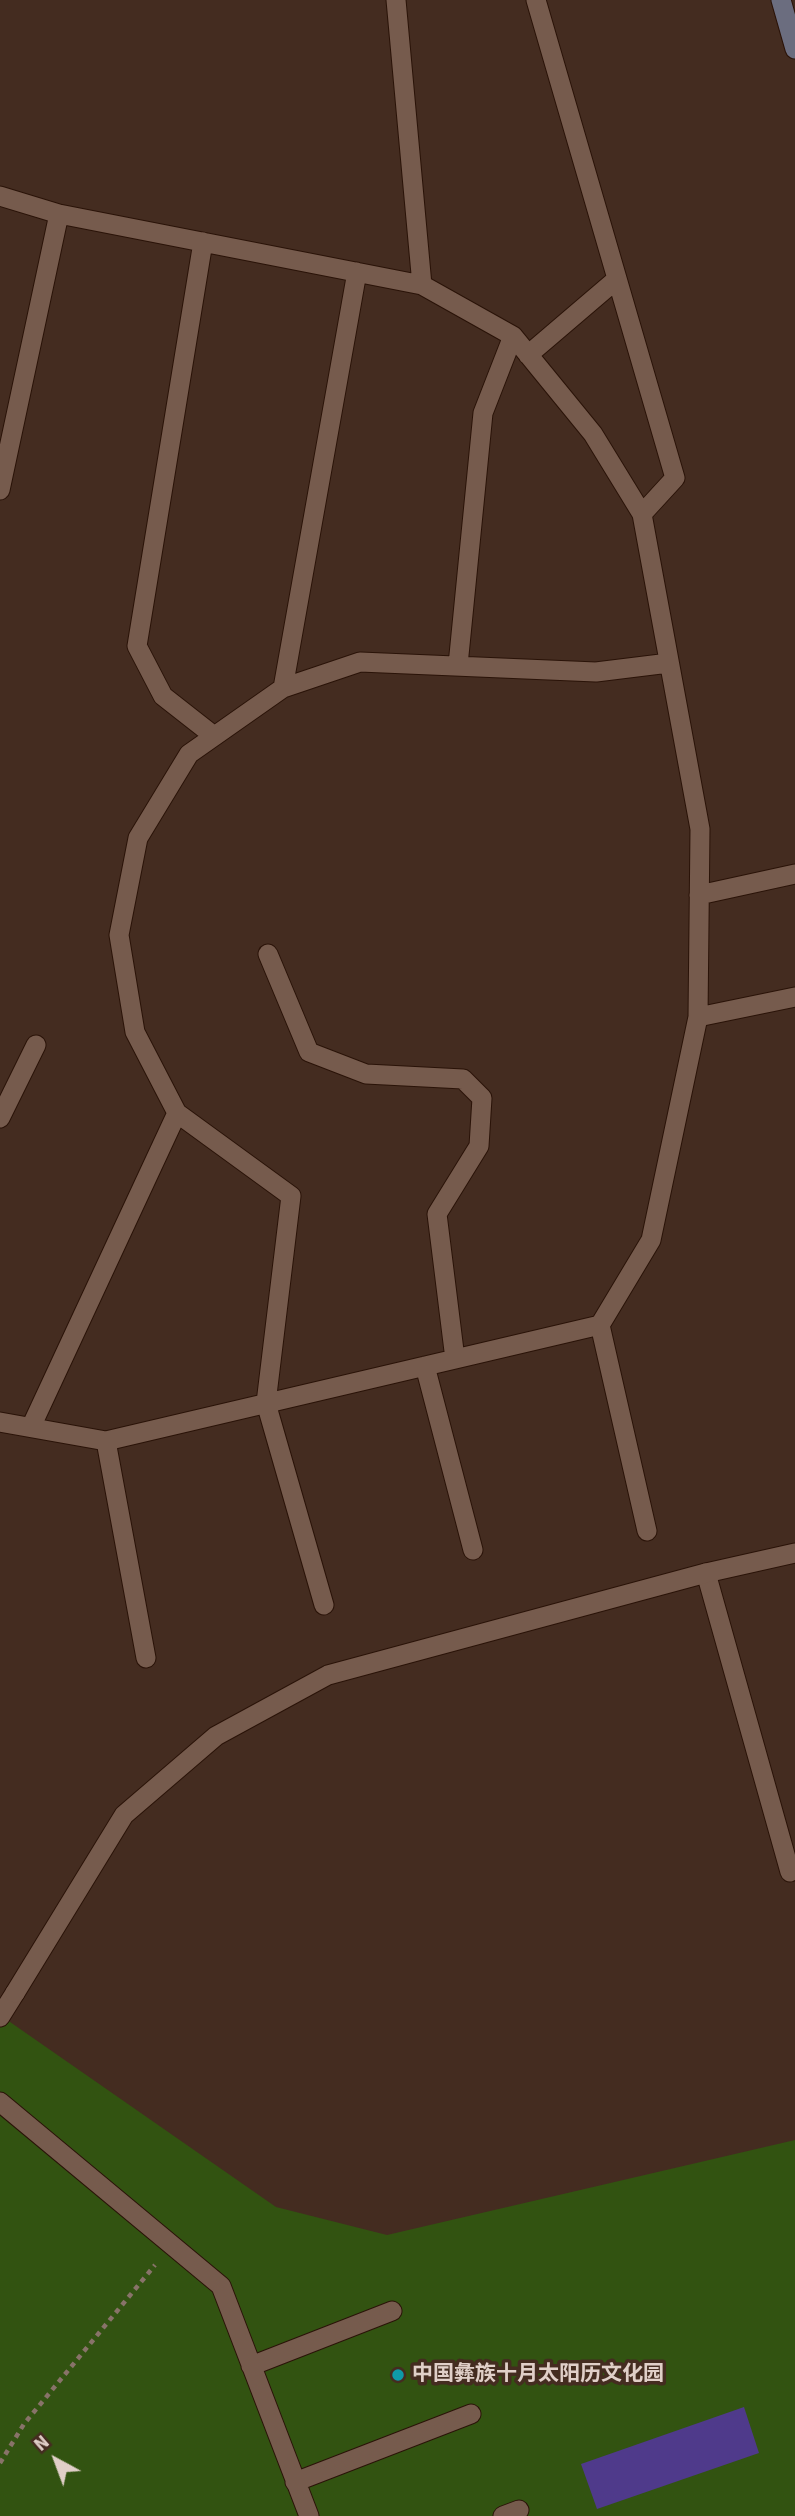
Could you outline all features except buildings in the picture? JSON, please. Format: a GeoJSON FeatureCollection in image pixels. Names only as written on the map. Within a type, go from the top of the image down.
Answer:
{"type":"FeatureCollection","features":[{"type":"Feature","properties":{"kind":"main road"},"geometry":{"type":"LineString","coordinates":[[781,0],[795,50]]}},
{"type":"Feature","properties":{"kind":"street"},"geometry":{"type":"LineString","coordinates":[[396,0],[422,285]]}},
{"type":"Feature","properties":{"kind":"street"},"geometry":{"type":"LineString","coordinates":[[536,0],[675,478],[642,514]]}},
{"type":"Feature","properties":{"kind":"street"},"geometry":{"type":"LineString","coordinates":[[0,196],[59,214],[422,285],[513,336],[593,434],[642,514],[699,829],[698,1017],[651,1240],[600,1325],[648,1531]]}},
{"type":"Feature","properties":{"kind":"street"},"geometry":{"type":"LineString","coordinates":[[0,490],[59,214]]}},
{"type":"Feature","properties":{"kind":"street"},"geometry":{"type":"LineString","coordinates":[[203,242],[137,646],[163,696],[214,736]]}},
{"type":"Feature","properties":{"kind":"street"},"geometry":{"type":"LineString","coordinates":[[283,688],[357,272]]}},
{"type":"Feature","properties":{"kind":"street"},"geometry":{"type":"LineString","coordinates":[[528,355],[617,279]]}},
{"type":"Feature","properties":{"kind":"street"},"geometry":{"type":"LineString","coordinates":[[458,665],[483,413],[513,336]]}},
{"type":"Feature","properties":{"kind":"street"},"geometry":{"type":"LineString","coordinates":[[324,1605],[266,1403],[291,1196],[177,1113],[135,1031],[119,935],[138,838],[189,754],[283,688],[360,662],[596,672],[669,663]]}},
{"type":"Feature","properties":{"kind":"street"},"geometry":{"type":"LineString","coordinates":[[699,895],[795,874]]}},
{"type":"Feature","properties":{"kind":"street"},"geometry":{"type":"LineString","coordinates":[[268,954],[309,1052],[366,1074],[463,1079],[482,1098],[479,1146],[438,1214],[455,1359]]}},
{"type":"Feature","properties":{"kind":"street"},"geometry":{"type":"LineString","coordinates":[[698,1017],[795,997]]}},
{"type":"Feature","properties":{"kind":"street"},"geometry":{"type":"LineString","coordinates":[[0,1118],[36,1045]]}},
{"type":"Feature","properties":{"kind":"street"},"geometry":{"type":"LineString","coordinates":[[31,1427],[177,1113]]}},
{"type":"Feature","properties":{"kind":"street"},"geometry":{"type":"LineString","coordinates":[[0,1422],[106,1441],[600,1325]]}},
{"type":"Feature","properties":{"kind":"street"},"geometry":{"type":"LineString","coordinates":[[425,1366],[473,1550]]}},
{"type":"Feature","properties":{"kind":"street"},"geometry":{"type":"LineString","coordinates":[[106,1441],[146,1658]]}},
{"type":"Feature","properties":{"kind":"street"},"geometry":{"type":"LineString","coordinates":[[0,2017],[124,1815],[216,1736],[328,1675],[706,1573],[795,1553]]}},
{"type":"Feature","properties":{"kind":"street"},"geometry":{"type":"LineString","coordinates":[[706,1573],[790,1872]]}},
{"type":"Feature","properties":{"kind":"street"},"geometry":{"type":"LineString","coordinates":[[0,2102],[221,2286],[309,2516]]}},
{"type":"Feature","properties":{"kind":"street"},"geometry":{"type":"LineString","coordinates":[[251,2366],[392,2311]]}},
{"type":"Feature","properties":{"kind":"street"},"geometry":{"type":"LineString","coordinates":[[296,2482],[471,2414]]}},
{"type":"Feature","properties":{"kind":"path"},"geometry":{"type":"LineString","coordinates":[[0,2463],[24,2424],[172,2245]]}},
{"type":"Feature","properties":{"kind":"green space","name":"中国彝族十月太阳历文化园"},"geometry":{"type":"Polygon","coordinates":[[[0,2015],[276,2207],[387,2235],[795,2140],[795,2516],[0,2516],[0,2015]]]}},
{"type":"Feature","properties":{"kind":"place","name":"中国彝族十月太阳历文化园"},"geometry":{"type":"Point","coordinates":[398,2375]}}]}
